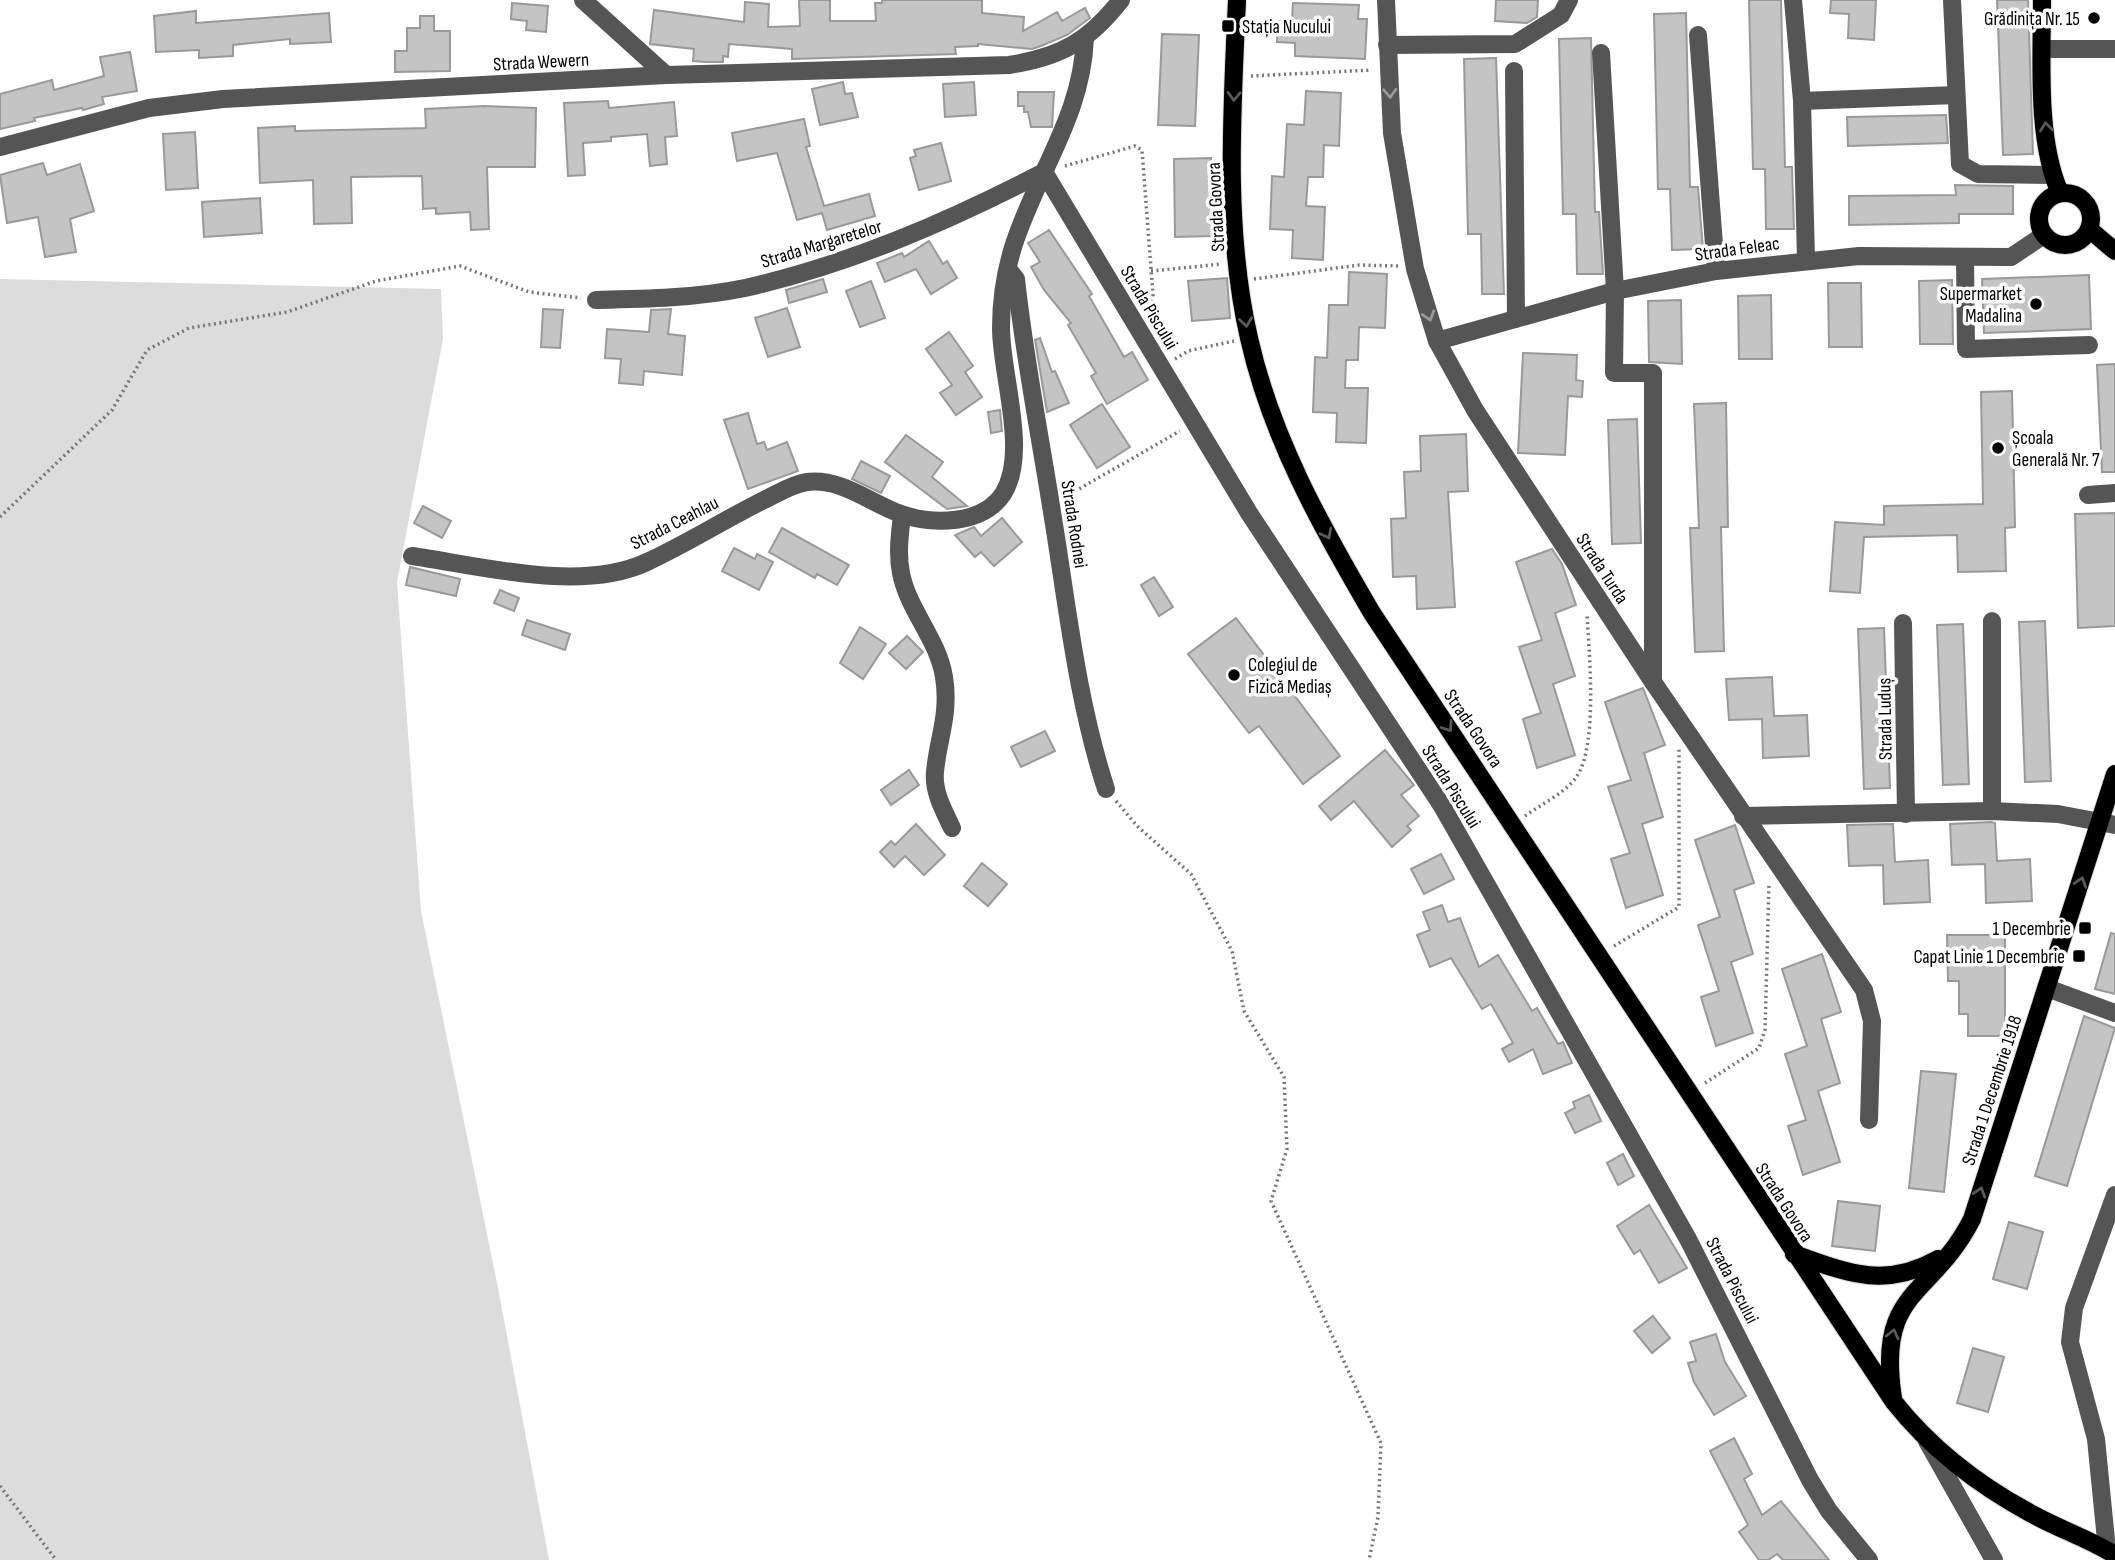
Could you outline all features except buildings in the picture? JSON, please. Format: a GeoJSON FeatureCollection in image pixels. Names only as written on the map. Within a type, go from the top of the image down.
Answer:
{"type":"FeatureCollection","features":[{"type":"Feature","properties":{"kind":"main road","name":"Strada Govora"},"geometry":{"type":"LineString","coordinates":[[1237,0],[1234,216],[1249,338],[1288,455],[1333,546],[1372,613],[1894,1402],[1952,1464],[1999,1495],[2111,1552]]}},
{"type":"Feature","properties":{"kind":"main road"},"geometry":{"type":"LineString","coordinates":[[2042,0],[2045,127],[2052,175],[2060,193]]}},
{"type":"Feature","properties":{"kind":"main road"},"geometry":{"type":"LineString","coordinates":[[2060,193],[2078,196],[2090,211],[2089,229],[2084,236],[2068,245],[2051,241],[2039,225],[2043,205],[2060,193]]}},
{"type":"Feature","properties":{"kind":"main road"},"geometry":{"type":"LineString","coordinates":[[2089,229],[2115,251]]}},
{"type":"Feature","properties":{"kind":"main road","name":"Strada 1 Decembrie 1918"},"geometry":{"type":"LineString","coordinates":[[1894,1402],[1890,1353],[1898,1313],[1911,1294],[1951,1252],[1972,1219],[2047,988],[2108,823],[2115,774]]}},
{"type":"Feature","properties":{"kind":"main road"},"geometry":{"type":"LineString","coordinates":[[1794,1254],[1866,1277],[1910,1272],[1951,1252]]}},
{"type":"Feature","properties":{"kind":"street"},"geometry":{"type":"LineString","coordinates":[[583,0],[666,75]]}},
{"type":"Feature","properties":{"kind":"street","name":"Strada Wewern"},"geometry":{"type":"LineString","coordinates":[[0,147],[95,120],[181,102],[666,75],[1009,65],[1037,61],[1065,51],[1105,21],[1121,0]]}},
{"type":"Feature","properties":{"kind":"street","name":"Strada Turda"},"geometry":{"type":"LineString","coordinates":[[1386,0],[1392,133],[1415,269],[1437,341],[1475,410],[1653,682],[1867,997],[1872,1021],[1869,1120]]}},
{"type":"Feature","properties":{"kind":"street"},"geometry":{"type":"LineString","coordinates":[[1387,45],[1516,44],[1562,15],[1569,0]]}},
{"type":"Feature","properties":{"kind":"street"},"geometry":{"type":"LineString","coordinates":[[1793,0],[1802,101],[1806,259]]}},
{"type":"Feature","properties":{"kind":"street"},"geometry":{"type":"LineString","coordinates":[[1952,0],[1960,164],[1966,170],[1978,174],[2052,175]]}},
{"type":"Feature","properties":{"kind":"street"},"geometry":{"type":"LineString","coordinates":[[1698,35],[1716,271]]}},
{"type":"Feature","properties":{"kind":"street"},"geometry":{"type":"LineString","coordinates":[[1044,172],[1078,95],[1084,64],[1085,38]]}},
{"type":"Feature","properties":{"kind":"street"},"geometry":{"type":"LineString","coordinates":[[2042,49],[2115,49]]}},
{"type":"Feature","properties":{"kind":"street"},"geometry":{"type":"LineString","coordinates":[[1601,53],[1615,290],[1614,373],[1653,373],[1653,682]]}},
{"type":"Feature","properties":{"kind":"street"},"geometry":{"type":"LineString","coordinates":[[1514,71],[1516,319]]}},
{"type":"Feature","properties":{"kind":"street"},"geometry":{"type":"LineString","coordinates":[[1802,101],[1956,95]]}},
{"type":"Feature","properties":{"kind":"street","name":"Strada Ceahlau"},"geometry":{"type":"LineString","coordinates":[[412,556],[544,574],[600,575],[647,562],[704,530],[806,482],[825,482],[902,514],[937,521],[985,513],[1003,494],[1013,465],[1012,422],[1005,381],[1001,327],[1006,267],[1013,240],[1044,172]]}},
{"type":"Feature","properties":{"kind":"street","name":"Strada Margaretelor"},"geometry":{"type":"LineString","coordinates":[[596,300],[660,299],[743,288],[840,263],[925,230],[1044,172]]}},
{"type":"Feature","properties":{"kind":"street","name":"Strada Piscului"},"geometry":{"type":"LineString","coordinates":[[1044,172],[1194,423],[1308,606],[1442,806],[1688,1239],[1810,1480],[1829,1511],[1869,1560]]}},
{"type":"Feature","properties":{"kind":"street","name":"Strada Feleac"},"geometry":{"type":"LineString","coordinates":[[1437,341],[1615,290],[1716,271],[1806,259],[2011,257],[2044,235]]}},
{"type":"Feature","properties":{"kind":"street"},"geometry":{"type":"LineString","coordinates":[[1965,257],[1966,349],[2089,345]]}},
{"type":"Feature","properties":{"kind":"street","name":"Strada Rodnei"},"geometry":{"type":"LineString","coordinates":[[1006,267],[1016,279],[1024,359],[1087,726],[1106,789]]}},
{"type":"Feature","properties":{"kind":"street"},"geometry":{"type":"LineString","coordinates":[[2088,495],[2115,493]]}},
{"type":"Feature","properties":{"kind":"street"},"geometry":{"type":"LineString","coordinates":[[902,514],[898,547],[901,575],[938,652],[944,678],[946,724],[935,774],[939,802],[952,828]]}},
{"type":"Feature","properties":{"kind":"street"},"geometry":{"type":"LineString","coordinates":[[1992,621],[1992,811]]}},
{"type":"Feature","properties":{"kind":"street","name":"Strada Luduș"},"geometry":{"type":"LineString","coordinates":[[1903,623],[1906,814]]}},
{"type":"Feature","properties":{"kind":"street"},"geometry":{"type":"LineString","coordinates":[[1743,816],[1992,811],[2058,814],[2108,823]]}},
{"type":"Feature","properties":{"kind":"street"},"geometry":{"type":"LineString","coordinates":[[2047,988],[2115,1013]]}},
{"type":"Feature","properties":{"kind":"street"},"geometry":{"type":"LineString","coordinates":[[2111,1552],[2096,1439],[2070,1342],[2074,1308],[2115,1195]]}},
{"type":"Feature","properties":{"kind":"street"},"geometry":{"type":"LineString","coordinates":[[1927,1440],[1994,1560]]}},
{"type":"Feature","properties":{"kind":"path"},"geometry":{"type":"LineString","coordinates":[[1235,77],[1388,69]]}},
{"type":"Feature","properties":{"kind":"path"},"geometry":{"type":"LineString","coordinates":[[1044,172],[1135,146],[1142,150],[1152,303],[1130,317]]}},
{"type":"Feature","properties":{"kind":"path"},"geometry":{"type":"LineString","coordinates":[[1151,271],[1239,271],[1359,265],[1415,269]]}},
{"type":"Feature","properties":{"kind":"path"},"geometry":{"type":"LineString","coordinates":[[0,517],[112,410],[147,350],[189,328],[287,312],[376,281],[460,266],[529,292],[596,300]]}},
{"type":"Feature","properties":{"kind":"path"},"geometry":{"type":"LineString","coordinates":[[1161,367],[1188,351],[1249,338]]}},
{"type":"Feature","properties":{"kind":"path"},"geometry":{"type":"LineString","coordinates":[[1051,505],[1194,423]]}},
{"type":"Feature","properties":{"kind":"path"},"geometry":{"type":"LineString","coordinates":[[1513,825],[1576,778],[1586,757],[1590,690],[1586,596],[1589,584]]}},
{"type":"Feature","properties":{"kind":"path"},"geometry":{"type":"LineString","coordinates":[[1599,956],[1679,907],[1679,719]]}},
{"type":"Feature","properties":{"kind":"path"},"geometry":{"type":"LineString","coordinates":[[1106,789],[1137,826],[1191,874],[1232,951],[1244,1011],[1284,1077],[1287,1149],[1271,1201],[1381,1443],[1378,1517],[1369,1560]]}},
{"type":"Feature","properties":{"kind":"path"},"geometry":{"type":"LineString","coordinates":[[1689,1094],[1759,1048],[1765,1030],[1769,853]]}},
{"type":"Feature","properties":{"kind":"path"},"geometry":{"type":"LineString","coordinates":[[0,1486],[56,1560]]}},
{"type":"Feature","properties":{"kind":"shaded area"},"geometry":{"type":"Polygon","coordinates":[[[0,279],[441,289],[443,339],[397,582],[421,911],[498,1288],[549,1560],[0,1560],[0,279]]]}},
{"type":"Feature","properties":{"kind":"place","name":"Grădinița Nr. 15"},"geometry":{"type":"Point","coordinates":[2094,18]}},
{"type":"Feature","properties":{"kind":"place","name":"Stația Nucului"},"geometry":{"type":"Point","coordinates":[1228,26]}},
{"type":"Feature","properties":{"kind":"place","name":"Supermarket Madalina"},"geometry":{"type":"Point","coordinates":[2036,304]}},
{"type":"Feature","properties":{"kind":"place","name":"Școala Generală Nr. 7"},"geometry":{"type":"Point","coordinates":[1998,448]}},
{"type":"Feature","properties":{"kind":"place","name":"Colegiul de Fizică Mediaș"},"geometry":{"type":"Point","coordinates":[1234,675]}},
{"type":"Feature","properties":{"kind":"place","name":"1 Decembrie"},"geometry":{"type":"Point","coordinates":[2085,928]}},
{"type":"Feature","properties":{"kind":"place","name":"Capat Linie 1 Decembrie"},"geometry":{"type":"Point","coordinates":[2079,956]}}]}
